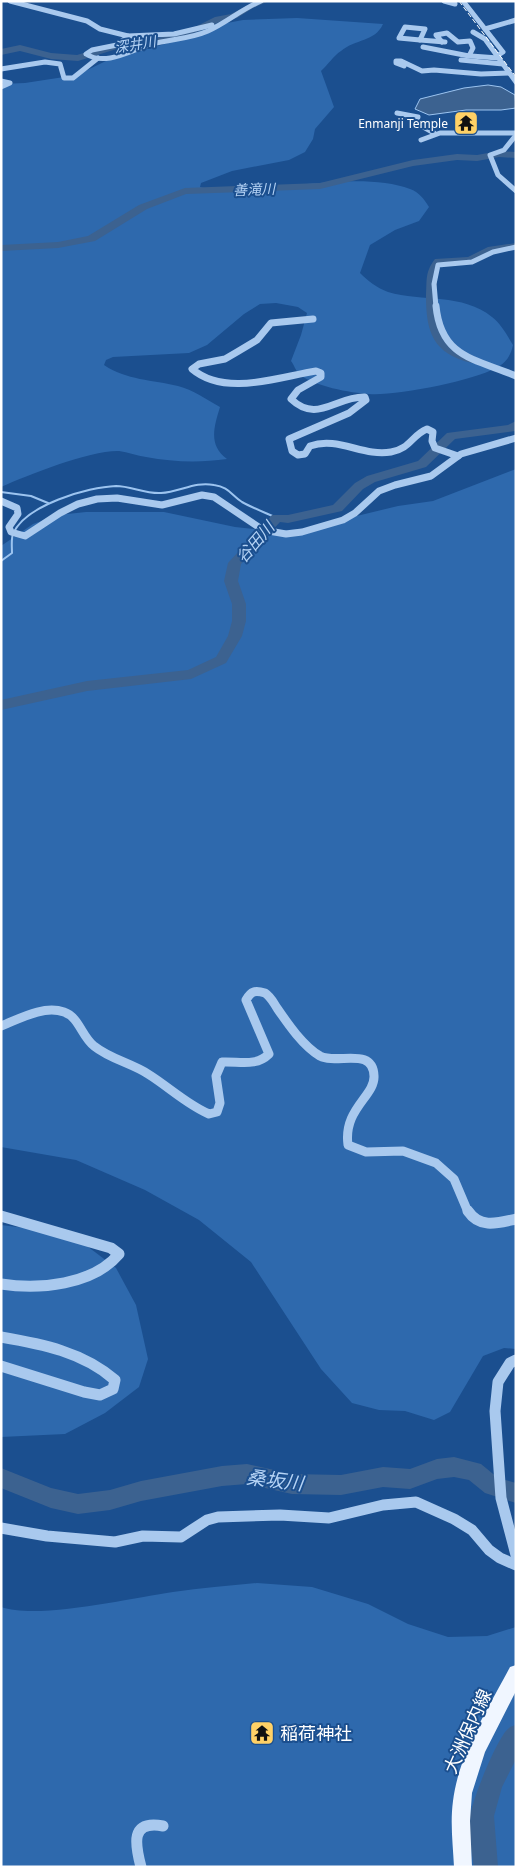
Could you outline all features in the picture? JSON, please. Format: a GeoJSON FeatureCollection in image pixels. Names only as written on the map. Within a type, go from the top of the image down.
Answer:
{"type":"FeatureCollection","features":[{"type":"Feature","properties":{"kind":"main road","name":"大洲保内線"},"geometry":{"type":"LineString","coordinates":[[463,1867],[462,1794],[476,1751],[516,1673]]}},
{"type":"Feature","properties":{"kind":"street"},"geometry":{"type":"LineString","coordinates":[[10,1],[87,21],[100,28],[128,36],[174,34],[221,24]]}},
{"type":"Feature","properties":{"kind":"street"},"geometry":{"type":"LineString","coordinates":[[128,36],[116,45],[92,50],[86,54],[88,57],[98,58],[129,54],[152,44],[193,37],[221,24],[247,6],[261,1]]}},
{"type":"Feature","properties":{"kind":"street"},"geometry":{"type":"LineString","coordinates":[[444,1],[456,4]]}},
{"type":"Feature","properties":{"kind":"street"},"geometry":{"type":"LineString","coordinates":[[423,47],[469,56],[498,57],[503,52],[463,1]]}},
{"type":"Feature","properties":{"kind":"street"},"geometry":{"type":"LineString","coordinates":[[485,29],[516,20]]}},
{"type":"Feature","properties":{"kind":"street"},"geometry":{"type":"LineString","coordinates":[[420,40],[425,29],[405,27],[399,38],[420,40],[442,42],[470,41],[473,48],[469,56]]}},
{"type":"Feature","properties":{"kind":"street"},"geometry":{"type":"LineString","coordinates":[[473,32],[485,39],[516,82]]}},
{"type":"Feature","properties":{"kind":"street"},"geometry":{"type":"LineString","coordinates":[[442,42],[436,35],[447,33],[458,42]]}},
{"type":"Feature","properties":{"kind":"street"},"geometry":{"type":"LineString","coordinates":[[1,69],[55,62],[60,64],[64,78],[73,78],[98,58]]}},
{"type":"Feature","properties":{"kind":"street"},"geometry":{"type":"LineString","coordinates":[[453,58],[488,64],[503,64]]}},
{"type":"Feature","properties":{"kind":"street"},"geometry":{"type":"LineString","coordinates":[[404,66],[396,63],[396,61],[422,71],[434,70],[481,74],[509,73]]}},
{"type":"Feature","properties":{"kind":"street"},"geometry":{"type":"LineString","coordinates":[[1,81],[10,83],[1,87]]}},
{"type":"Feature","properties":{"kind":"street"},"geometry":{"type":"LineString","coordinates":[[397,113],[418,117],[416,122],[434,134]]}},
{"type":"Feature","properties":{"kind":"street"},"geometry":{"type":"LineString","coordinates":[[421,140],[427,135],[434,134],[478,134],[491,131],[516,134]]}},
{"type":"Feature","properties":{"kind":"street"},"geometry":{"type":"LineString","coordinates":[[516,134],[504,150],[490,155],[498,175],[516,191]]}},
{"type":"Feature","properties":{"kind":"street"},"geometry":{"type":"LineString","coordinates":[[516,247],[492,252],[472,262],[438,265],[435,295],[438,324],[442,335],[448,342],[465,356],[516,376]]}},
{"type":"Feature","properties":{"kind":"street"},"geometry":{"type":"LineString","coordinates":[[313,319],[271,323],[259,339],[235,354],[226,359],[199,364],[192,369],[196,375],[202,378],[238,383],[316,372],[321,373],[321,377],[298,390],[291,400],[303,409],[310,410],[326,407],[365,396],[366,400],[357,407],[323,425],[289,439],[292,450],[298,456],[304,454],[310,446],[326,441],[370,453],[393,452],[404,448],[417,435],[427,429],[433,432],[432,441],[435,448],[458,456]]}},
{"type":"Feature","properties":{"kind":"street"},"geometry":{"type":"LineString","coordinates":[[1,501],[17,508],[18,514],[9,527],[11,532],[20,536],[27,536],[44,522],[66,510],[101,499],[126,499],[151,505],[204,495],[212,496],[249,522],[270,533],[300,532],[341,521],[356,512],[374,493],[439,472],[458,456],[516,438]]}},
{"type":"Feature","properties":{"kind":"street"},"geometry":{"type":"LineString","coordinates":[[1,1026],[44,1012],[56,1011],[72,1016],[81,1033],[90,1044],[111,1057],[146,1073],[194,1108],[209,1114],[217,1112],[220,1103],[216,1076],[222,1062],[234,1061],[257,1064],[269,1054],[246,1000],[250,993],[254,991],[266,993],[320,1056],[327,1059],[348,1057],[369,1061],[373,1069],[373,1084],[348,1120],[346,1128],[348,1145],[353,1150],[362,1152],[401,1151],[429,1160],[453,1178],[468,1212],[474,1219],[483,1223],[516,1219]]}},
{"type":"Feature","properties":{"kind":"street"},"geometry":{"type":"LineString","coordinates":[[1,1216],[111,1248],[119,1254],[112,1262],[94,1273],[67,1281],[34,1287],[1,1284]]}},
{"type":"Feature","properties":{"kind":"street"},"geometry":{"type":"LineString","coordinates":[[1,1337],[40,1344],[96,1364],[116,1380],[113,1389],[100,1395],[84,1392],[1,1366]]}},
{"type":"Feature","properties":{"kind":"street"},"geometry":{"type":"LineString","coordinates":[[516,1360],[510,1363],[498,1382],[495,1411],[501,1498],[516,1555]]}},
{"type":"Feature","properties":{"kind":"street"},"geometry":{"type":"LineString","coordinates":[[1,1528],[47,1536],[115,1542],[143,1536],[181,1537],[207,1520],[218,1516],[280,1515],[329,1518],[383,1505],[416,1502],[454,1519],[472,1530],[495,1554],[516,1565]]}},
{"type":"Feature","properties":{"kind":"street"},"geometry":{"type":"LineString","coordinates":[[141,1867],[135,1847],[137,1833],[144,1826],[155,1824],[164,1826]]}},
{"type":"Feature","properties":{"kind":"shaded area"},"geometry":{"type":"Polygon","coordinates":[[[297,18],[383,24],[375,34],[346,47],[338,53],[321,71],[334,107],[315,129],[313,139],[305,152],[289,160],[232,171],[201,183],[200,187],[213,190],[233,190],[354,181],[394,184],[413,190],[421,196],[429,207],[419,221],[395,230],[370,245],[360,273],[373,284],[388,292],[455,301],[481,309],[498,323],[513,345],[508,358],[500,366],[485,373],[434,387],[381,394],[343,390],[305,378],[298,373],[291,361],[307,313],[298,307],[276,303],[260,304],[244,314],[207,345],[189,353],[113,357],[106,360],[104,365],[130,377],[184,388],[220,407],[214,435],[217,448],[227,459],[176,461],[119,451],[107,452],[60,464],[1,487],[1,84],[25,83],[77,75],[108,60],[179,40],[199,31],[227,23],[243,20],[297,18]]]}},
{"type":"Feature","properties":{"kind":"shaded area"},"geometry":{"type":"Polygon","coordinates":[[[488,85],[501,87],[515,95],[516,108],[466,110],[429,115],[415,109],[420,99],[464,88],[488,85]]]}},
{"type":"Feature","properties":{"kind":"shaded area"},"geometry":{"type":"Polygon","coordinates":[[[516,469],[516,1349],[504,1348],[483,1356],[450,1412],[434,1420],[405,1411],[379,1410],[352,1403],[321,1369],[251,1262],[199,1220],[145,1190],[76,1160],[1,1147],[1,546],[33,524],[58,515],[86,512],[164,512],[235,527],[271,531],[303,529],[398,506],[433,501],[516,469]]]}},
{"type":"Feature","properties":{"kind":"shaded area"},"geometry":{"type":"Polygon","coordinates":[[[1,1225],[34,1229],[87,1246],[116,1268],[136,1305],[148,1359],[139,1387],[105,1413],[65,1434],[1,1437],[1,1225]]]}},
{"type":"Feature","properties":{"kind":"shaded area"},"geometry":{"type":"Polygon","coordinates":[[[257,1583],[312,1587],[368,1604],[408,1624],[448,1637],[487,1636],[516,1627],[516,1867],[1,1867],[1,1607],[17,1610],[61,1610],[173,1592],[257,1583]]]}},
{"type":"Feature","properties":{"kind":"waterway","name":"深井川"},"geometry":{"type":"LineString","coordinates":[[1,52],[20,48],[51,56],[78,58],[122,44],[160,41],[200,28],[218,19],[234,16],[250,6],[265,1]]}},
{"type":"Feature","properties":{"kind":"waterway","name":"善滝川"},"geometry":{"type":"LineString","coordinates":[[1,248],[58,245],[91,239],[143,207],[185,191],[320,186],[413,163],[457,157],[477,158],[499,154],[516,155]]}},
{"type":"Feature","properties":{"kind":"waterway","name":"谷田川"},"geometry":{"type":"LineString","coordinates":[[472,360],[451,350],[437,336],[432,319],[432,270],[439,261],[470,260],[492,249],[516,246]]}},
{"type":"Feature","properties":{"kind":"waterway","name":"谷田川"},"geometry":{"type":"LineString","coordinates":[[1,705],[87,686],[191,674],[221,660],[235,636],[239,621],[239,604],[231,581],[235,563],[277,518],[288,519],[337,508],[359,486],[371,479],[422,464],[451,436],[511,428],[516,425]]}},
{"type":"Feature","properties":{"kind":"waterway"},"geometry":{"type":"LineString","coordinates":[[1,561],[12,553],[13,534],[30,514],[43,506],[74,494],[104,487],[122,486],[161,493],[200,484],[214,485],[227,489],[242,502],[277,518]]}},
{"type":"Feature","properties":{"kind":"waterway"},"geometry":{"type":"LineString","coordinates":[[1,492],[31,496],[48,503]]}},
{"type":"Feature","properties":{"kind":"waterway","name":"桑坂川"},"geometry":{"type":"LineString","coordinates":[[1,1478],[51,1498],[78,1504],[110,1500],[141,1491],[222,1476],[247,1474],[292,1484],[341,1485],[383,1477],[410,1479],[437,1469],[454,1467],[474,1471],[492,1486],[516,1493]]}},
{"type":"Feature","properties":{"kind":"waterway"},"geometry":{"type":"LineString","coordinates":[[486,1867],[483,1848],[482,1816],[496,1775],[516,1736]]}},
{"type":"Feature","properties":{"kind":"railway"},"geometry":{"type":"LineString","coordinates":[[459,1],[516,77]]}},
{"type":"Feature","properties":{"kind":"place","name":"Enmanji Temple"},"geometry":{"type":"Point","coordinates":[466,123]}},
{"type":"Feature","properties":{"kind":"place","name":"稲荷神社"},"geometry":{"type":"Point","coordinates":[262,1733]}}]}
